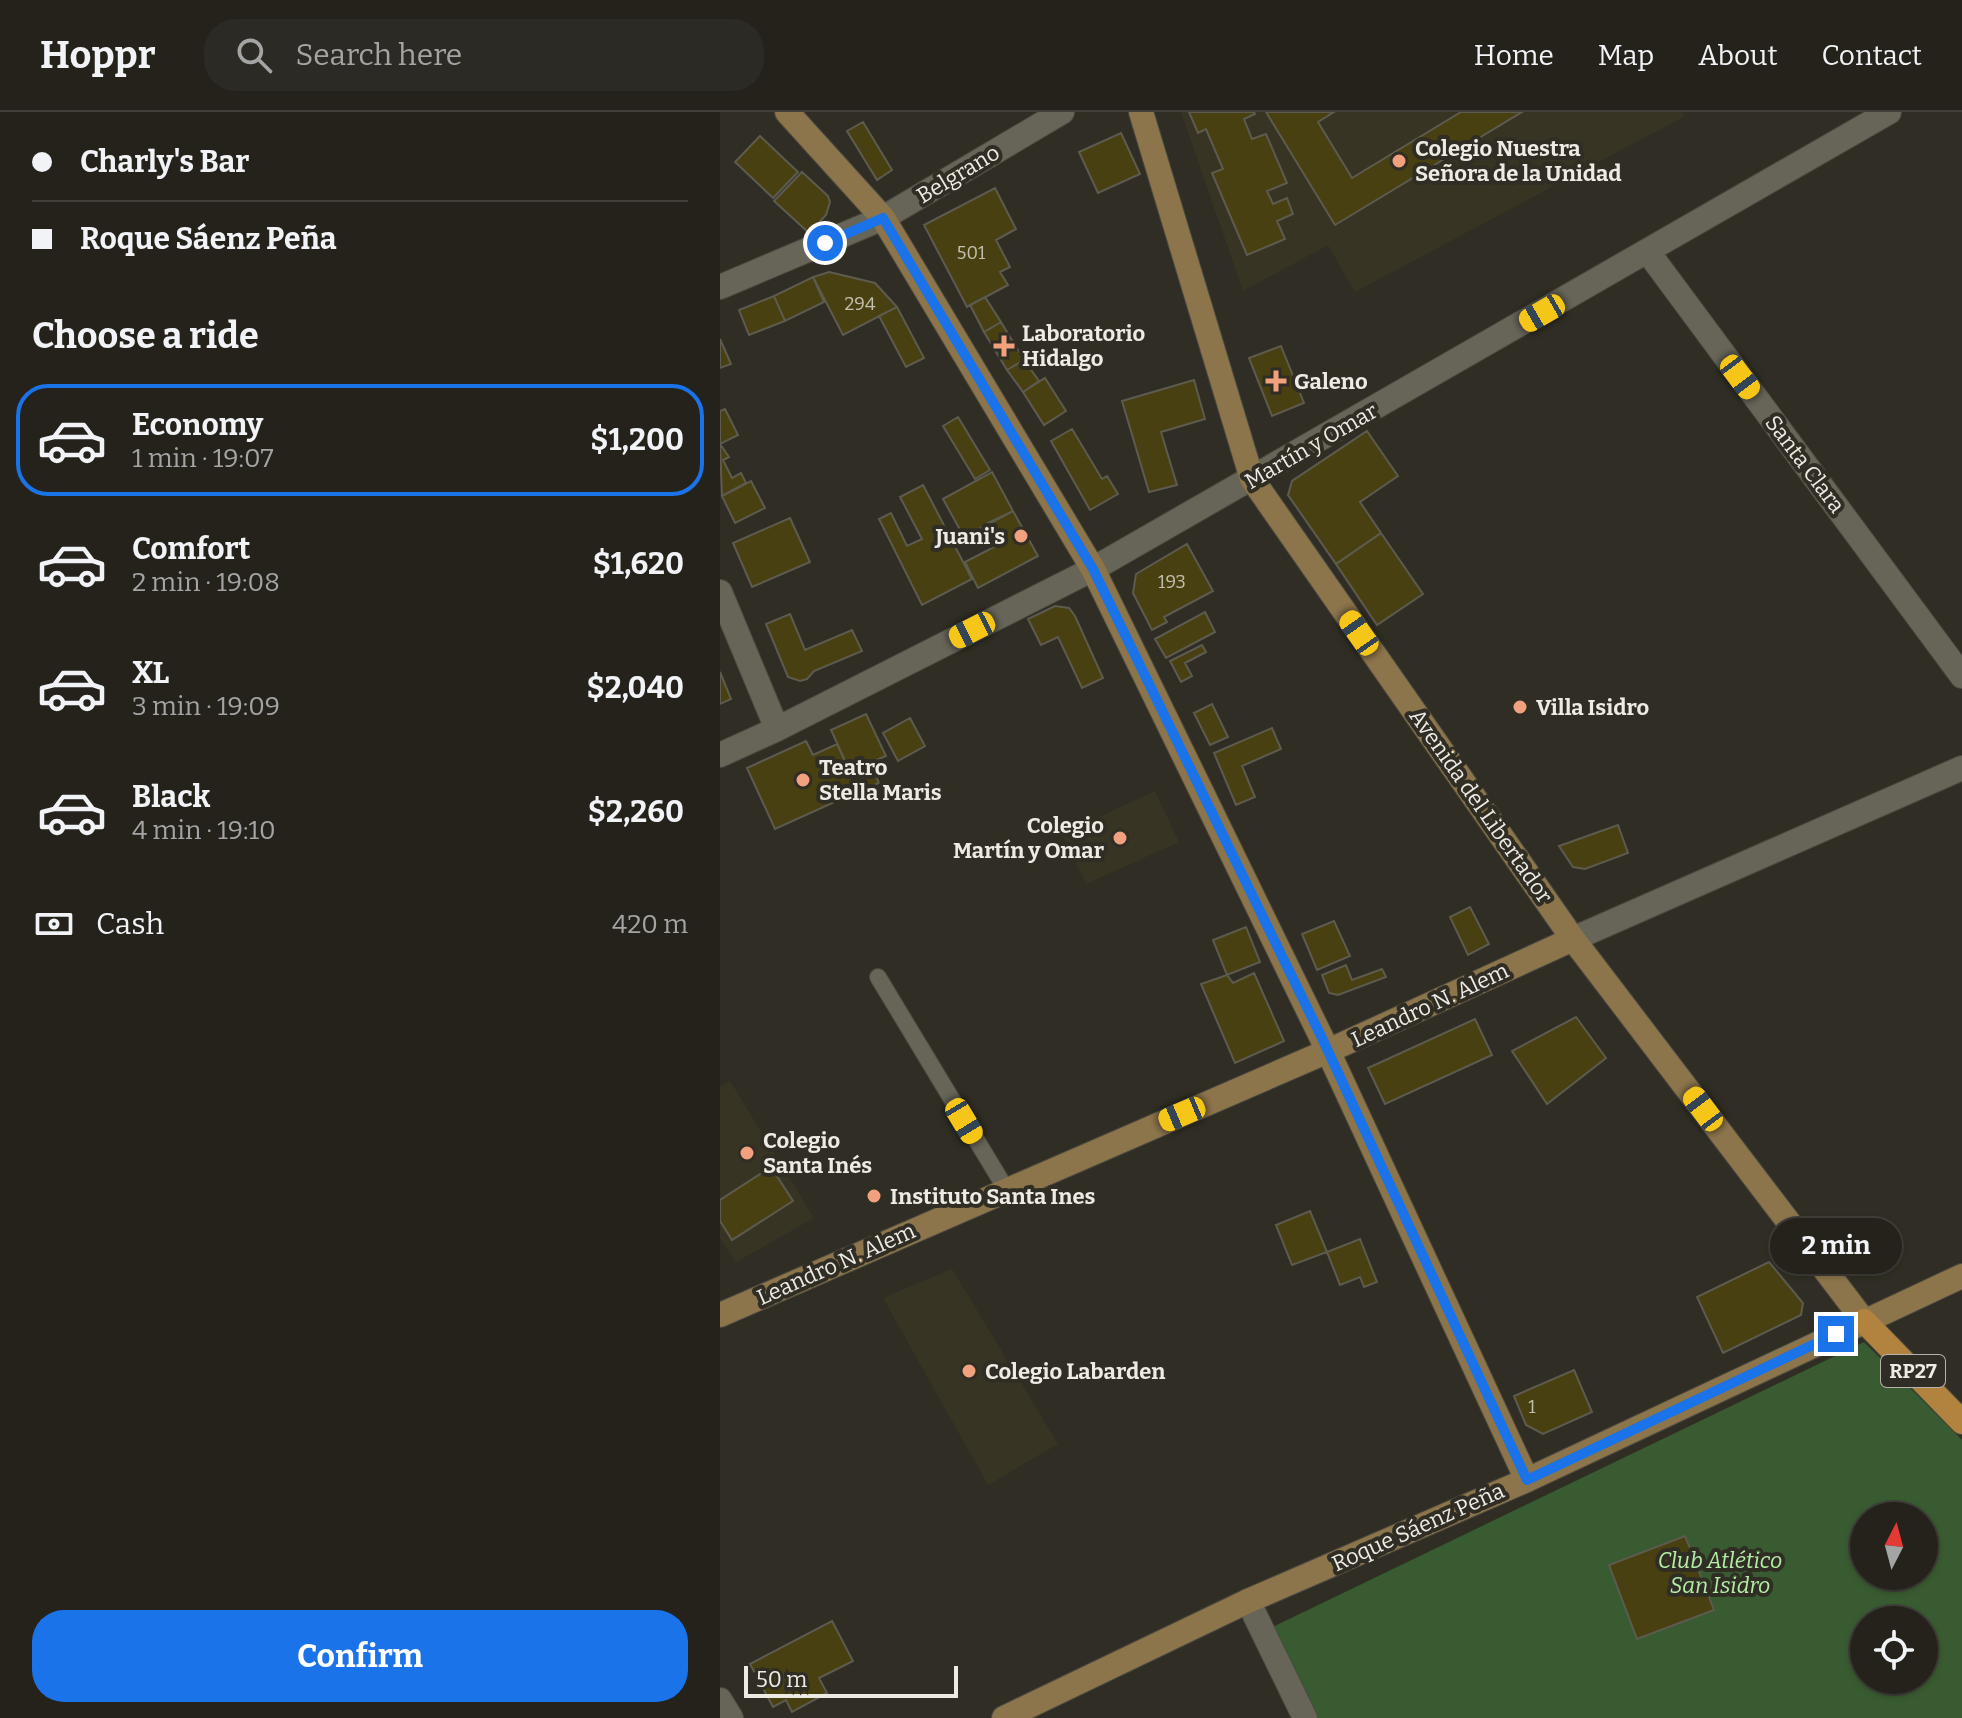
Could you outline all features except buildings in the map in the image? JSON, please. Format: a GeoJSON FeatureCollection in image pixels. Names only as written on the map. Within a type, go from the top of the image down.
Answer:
{"type":"FeatureCollection","features":[{"type":"Feature","properties":{"kind":"main road"},"geometry":{"type":"LineString","coordinates":[[787,112],[883,218],[1093,569],[1328,1051],[1527,1480]]}},
{"type":"Feature","properties":{"kind":"main road","name":"Avenida del Libertador"},"geometry":{"type":"LineString","coordinates":[[1141,112],[1252,479],[1573,939],[1864,1321],[1962,1422]]}},
{"type":"Feature","properties":{"kind":"main road","name":"Leandro N. Alem"},"geometry":{"type":"LineString","coordinates":[[720,1315],[1328,1051],[1573,939]]}},
{"type":"Feature","properties":{"kind":"main road","name":"Roque Sáenz Peña"},"geometry":{"type":"LineString","coordinates":[[1004,1718],[1248,1601],[1527,1480],[1962,1276]]}},
{"type":"Feature","properties":{"kind":"street","name":"Belgrano"},"geometry":{"type":"LineString","coordinates":[[720,287],[883,218],[1062,112]]}},
{"type":"Feature","properties":{"kind":"street","name":"Martín y Omar"},"geometry":{"type":"LineString","coordinates":[[720,755],[1093,569],[1889,112]]}},
{"type":"Feature","properties":{"kind":"street","name":"Santa Clara"},"geometry":{"type":"LineString","coordinates":[[1648,252],[1962,676]]}},
{"type":"Feature","properties":{"kind":"street"},"geometry":{"type":"LineString","coordinates":[[720,592],[777,729]]}},
{"type":"Feature","properties":{"kind":"street","name":"Leandro N. Alem"},"geometry":{"type":"LineString","coordinates":[[1573,939],[1962,768]]}},
{"type":"Feature","properties":{"kind":"street"},"geometry":{"type":"LineString","coordinates":[[1248,1601],[1305,1718]]}},
{"type":"Feature","properties":{"kind":"street"},"geometry":{"type":"LineString","coordinates":[[720,1700],[731,1718]]}},
{"type":"Feature","properties":{"kind":"lane"},"geometry":{"type":"LineString","coordinates":[[878,977],[1006,1189]]}},
{"type":"Feature","properties":{"kind":"shaded area","name":"Colegio Nuestra Señora de la Unidad"},"geometry":{"type":"Polygon","coordinates":[[[1181,112],[1682,112],[1685,116],[1355,292],[1328,245],[1243,291],[1181,112]]]}},
{"type":"Feature","properties":{"kind":"shaded area","name":"Colegio Martín y Omar"},"geometry":{"type":"Polygon","coordinates":[[[1155,791],[1179,842],[1086,884],[1062,834],[1155,791]]]}},
{"type":"Feature","properties":{"kind":"shaded area","name":"Colegio Santa Inés"},"geometry":{"type":"Polygon","coordinates":[[[730,1081],[814,1218],[736,1262],[720,1238],[720,1087],[730,1081]]]}},
{"type":"Feature","properties":{"kind":"shaded area","name":"Colegio Labarden"},"geometry":{"type":"Polygon","coordinates":[[[952,1269],[1058,1444],[988,1485],[883,1298],[952,1269]]]}},
{"type":"Feature","properties":{"kind":"green space","name":"Club Atlético San Isidro"},"geometry":{"type":"Polygon","coordinates":[[[1864,1342],[1962,1440],[1962,1718],[1305,1718],[1262,1632],[1864,1342]]]}},
{"type":"Feature","properties":{"kind":"place","name":"Colegio Nuestra Señora de la Unidad"},"geometry":{"type":"Point","coordinates":[1399,161]}},
{"type":"Feature","properties":{"kind":"place","name":"Laboratorio Hidalgo"},"geometry":{"type":"Point","coordinates":[1004,346]}},
{"type":"Feature","properties":{"kind":"place","name":"Galeno"},"geometry":{"type":"Point","coordinates":[1276,381]}},
{"type":"Feature","properties":{"kind":"place","name":"Juani's"},"geometry":{"type":"Point","coordinates":[1021,536]}},
{"type":"Feature","properties":{"kind":"place","name":"Villa Isidro"},"geometry":{"type":"Point","coordinates":[1520,707]}},
{"type":"Feature","properties":{"kind":"place","name":"Teatro Stella Maris"},"geometry":{"type":"Point","coordinates":[803,780]}},
{"type":"Feature","properties":{"kind":"place","name":"Colegio Martín y Omar"},"geometry":{"type":"Point","coordinates":[1120,838]}},
{"type":"Feature","properties":{"kind":"place","name":"Colegio Santa Inés"},"geometry":{"type":"Point","coordinates":[747,1153]}},
{"type":"Feature","properties":{"kind":"place","name":"Instituto Santa Ines"},"geometry":{"type":"Point","coordinates":[874,1196]}},
{"type":"Feature","properties":{"kind":"place","name":"Colegio Labarden"},"geometry":{"type":"Point","coordinates":[969,1371]}},
{"type":"Feature","properties":{"kind":"route"},"geometry":{"type":"LineString","coordinates":[[825,243],[883,218],[1093,569],[1321,1036],[1527,1480],[1836,1334]]}}]}
